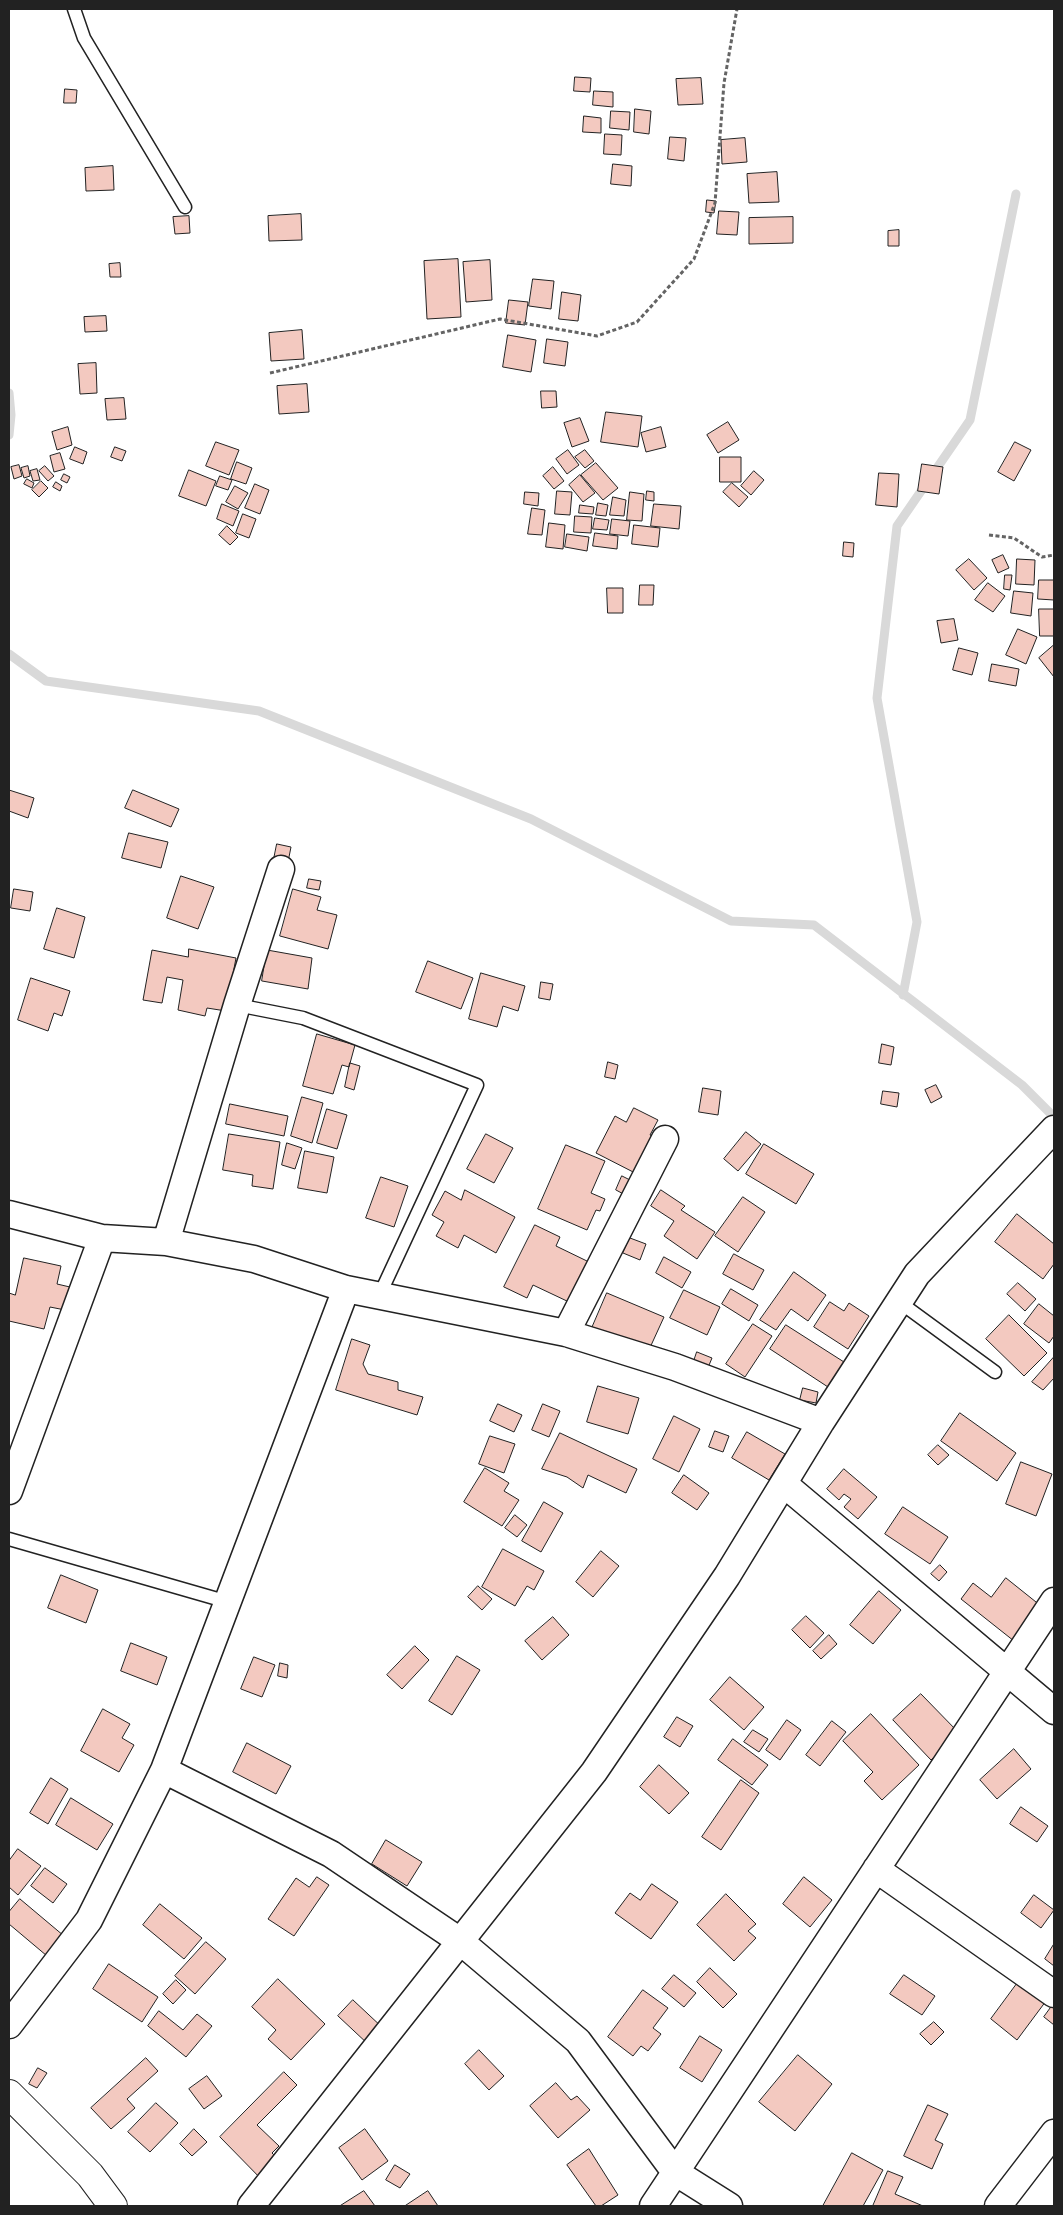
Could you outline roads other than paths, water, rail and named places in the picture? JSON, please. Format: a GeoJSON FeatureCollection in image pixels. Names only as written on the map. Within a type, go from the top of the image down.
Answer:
{"type":"FeatureCollection","features":[{"type":"Feature","properties":{"kind":"street"},"geometry":{"type":"LineString","coordinates":[[166,1242],[237,1005],[281,869]]}},
{"type":"Feature","properties":{"kind":"street"},"geometry":{"type":"LineString","coordinates":[[250,2206],[594,1772],[727,1576],[821,1422],[917,1274],[1054,1129]]}},
{"type":"Feature","properties":{"kind":"street"},"geometry":{"type":"LineString","coordinates":[[566,1333],[665,1138]]}},
{"type":"Feature","properties":{"kind":"street"},"geometry":{"type":"LineString","coordinates":[[9,1214],[102,1238],[166,1242],[254,1259],[346,1288],[566,1333],[675,1367],[821,1422]]}},
{"type":"Feature","properties":{"kind":"street"},"geometry":{"type":"LineString","coordinates":[[9,1490],[102,1238]]}},
{"type":"Feature","properties":{"kind":"street"},"geometry":{"type":"LineString","coordinates":[[9,2025],[89,1920],[164,1770],[346,1288]]}},
{"type":"Feature","properties":{"kind":"street"},"geometry":{"type":"LineString","coordinates":[[784,1484],[1054,1712]]}},
{"type":"Feature","properties":{"kind":"street"},"geometry":{"type":"LineString","coordinates":[[653,2206],[1054,1601]]}},
{"type":"Feature","properties":{"kind":"street"},"geometry":{"type":"LineString","coordinates":[[164,1770],[331,1854],[460,1941],[578,2041],[675,2172],[729,2206]]}},
{"type":"Feature","properties":{"kind":"street"},"geometry":{"type":"LineString","coordinates":[[876,1869],[1054,1994]]}},
{"type":"Feature","properties":{"kind":"street"},"geometry":{"type":"LineString","coordinates":[[9,2094],[90,2175],[113,2206]]}},
{"type":"Feature","properties":{"kind":"street"},"geometry":{"type":"LineString","coordinates":[[998,2206],[1054,2133]]}},
{"type":"Feature","properties":{"kind":"lane"},"geometry":{"type":"LineString","coordinates":[[74,9],[84,38],[185,207]]}},
{"type":"Feature","properties":{"kind":"lane"},"geometry":{"type":"LineString","coordinates":[[237,1005],[304,1018],[477,1085],[380,1294]]}},
{"type":"Feature","properties":{"kind":"lane"},"geometry":{"type":"LineString","coordinates":[[898,1301],[995,1372]]}},
{"type":"Feature","properties":{"kind":"lane"},"geometry":{"type":"LineString","coordinates":[[9,1539],[228,1602]]}},
{"type":"Feature","properties":{"kind":"waterway"},"geometry":{"type":"LineString","coordinates":[[903,995],[917,922],[877,698],[897,526],[970,420],[1016,194]]}},
{"type":"Feature","properties":{"kind":"waterway"},"geometry":{"type":"LineString","coordinates":[[9,393],[11,415],[9,435]]}},
{"type":"Feature","properties":{"kind":"waterway"},"geometry":{"type":"LineString","coordinates":[[9,654],[46,681],[259,711],[531,819],[731,921],[814,925],[1022,1085],[1054,1117]]}}]}
